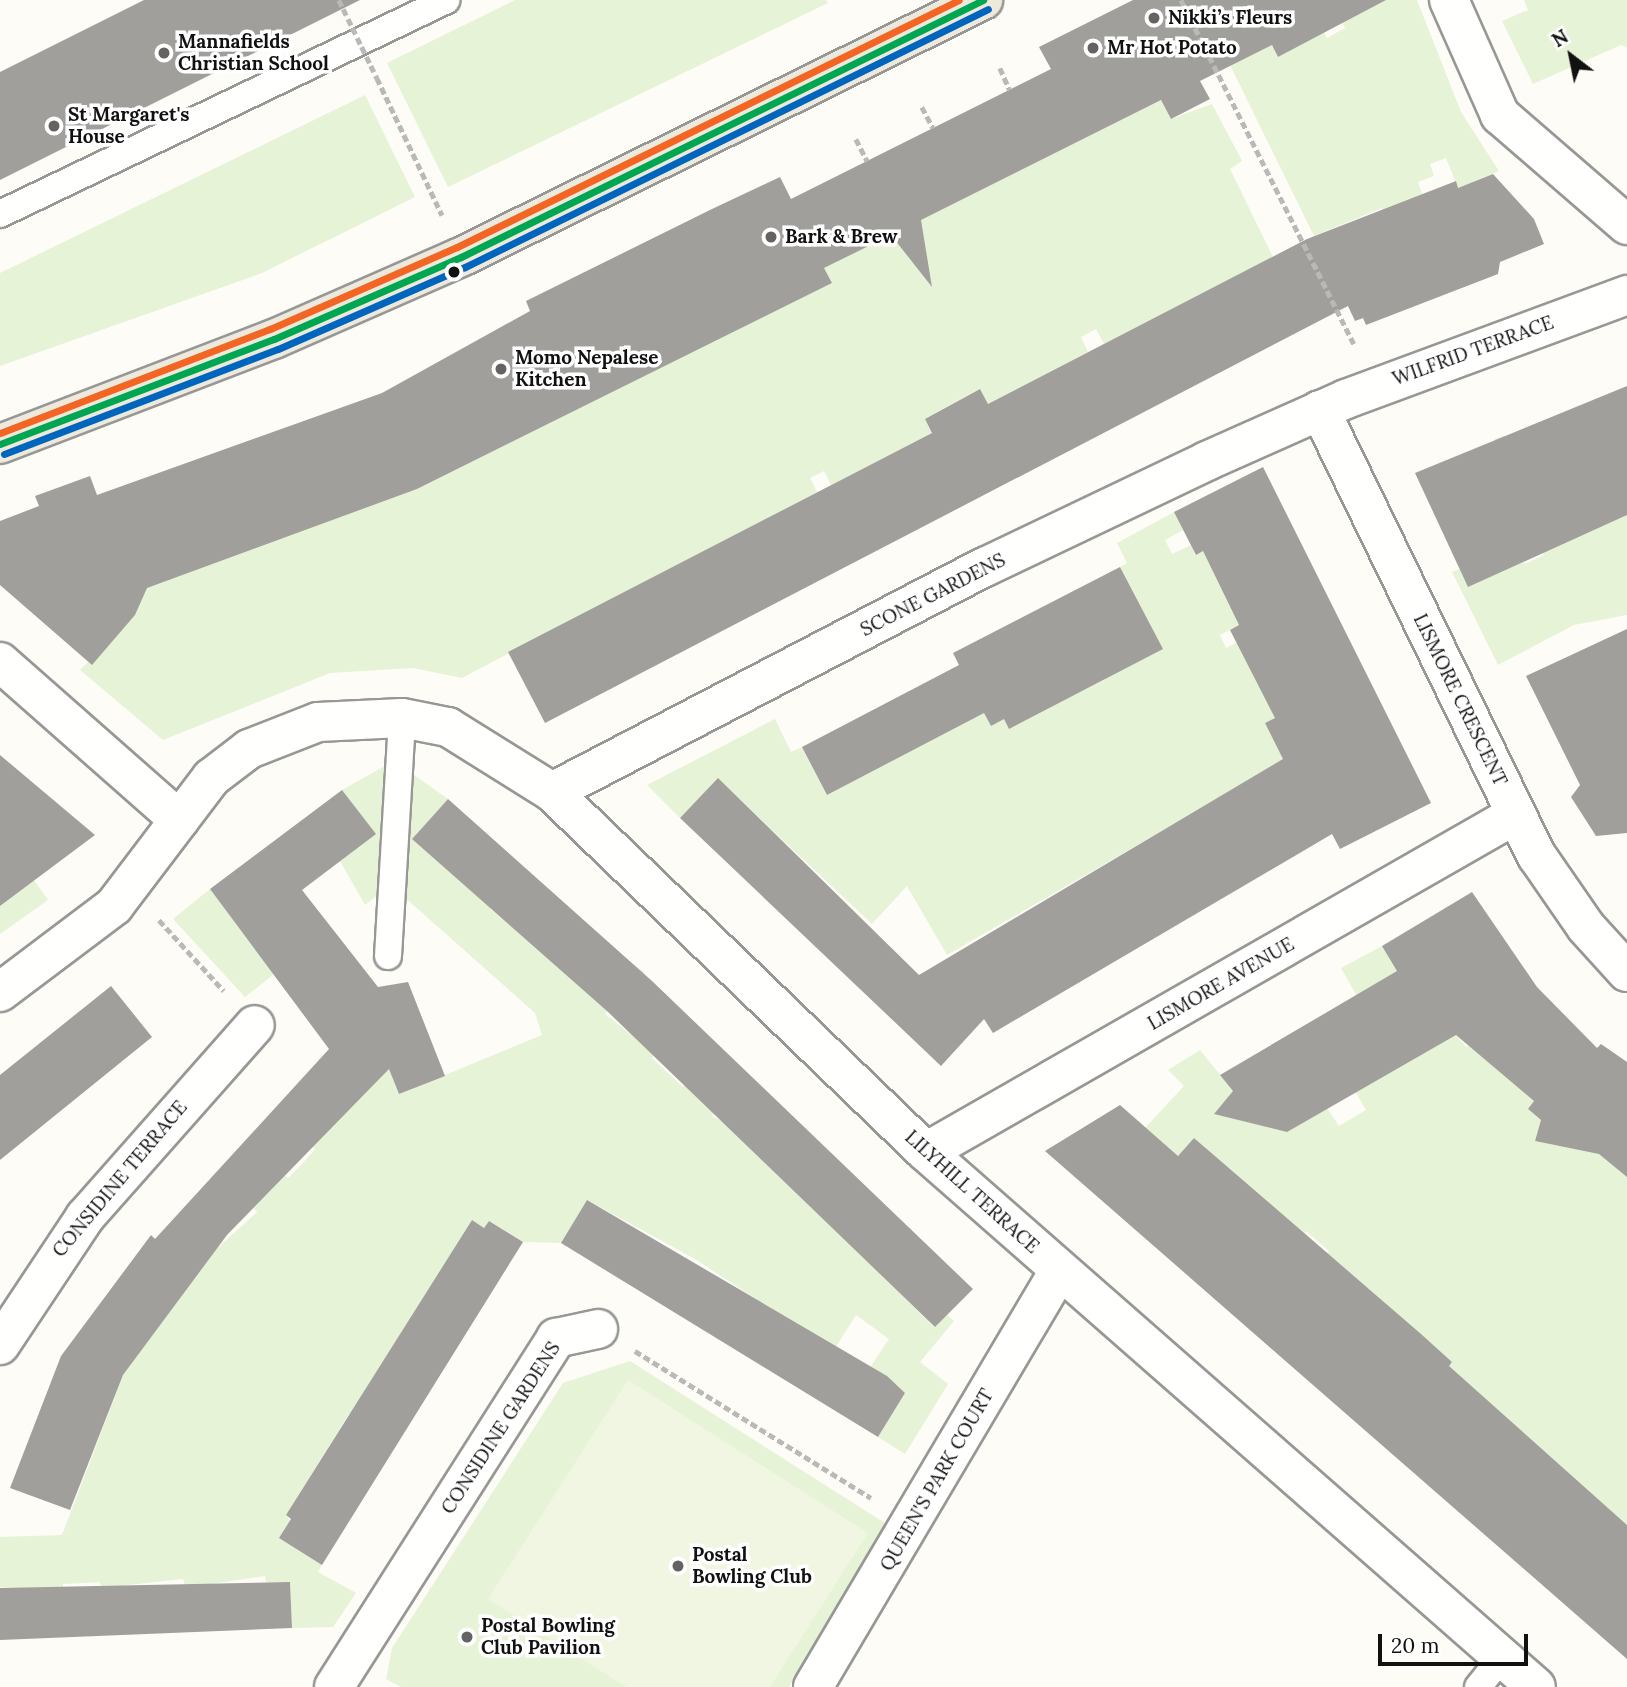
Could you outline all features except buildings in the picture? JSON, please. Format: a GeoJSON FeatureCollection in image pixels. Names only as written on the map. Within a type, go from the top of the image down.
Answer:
{"type":"FeatureCollection","features":[{"type":"Feature","properties":{"kind":"main road"},"geometry":{"type":"LineString","coordinates":[[0,444],[274,339],[461,257],[983,0]]}},
{"type":"Feature","properties":{"kind":"street"},"geometry":{"type":"LineString","coordinates":[[1449,0],[1500,115],[1627,225]]}},
{"type":"Feature","properties":{"kind":"street","name":"WILFRID TERRACE"},"geometry":{"type":"LineString","coordinates":[[1320,410],[1627,295]]}},
{"type":"Feature","properties":{"kind":"street","name":"SCONE GARDENS"},"geometry":{"type":"LineString","coordinates":[[552,792],[985,567],[1320,410]]}},
{"type":"Feature","properties":{"kind":"street","name":"LISMORE CRESCENT"},"geometry":{"type":"LineString","coordinates":[[1320,410],[1515,815],[1562,895],[1627,972]]}},
{"type":"Feature","properties":{"kind":"street"},"geometry":{"type":"LineString","coordinates":[[0,662],[179,820]]}},
{"type":"Feature","properties":{"kind":"street","name":"LILYHILL TERRACE"},"geometry":{"type":"LineString","coordinates":[[0,992],[75,940],[129,888],[179,820],[222,769],[277,736],[318,722],[402,718],[464,734],[552,792],[926,1152],[1536,1687]]}},
{"type":"Feature","properties":{"kind":"street","name":"LISMORE AVENUE"},"geometry":{"type":"LineString","coordinates":[[926,1152],[1515,815]]}},
{"type":"Feature","properties":{"kind":"street","name":"CONSIDINE TERRACE"},"geometry":{"type":"LineString","coordinates":[[0,1345],[85,1217],[255,1026]]}},
{"type":"Feature","properties":{"kind":"street","name":"QUEEN'S PARK COURT"},"geometry":{"type":"LineString","coordinates":[[813,1687],[913,1524],[1059,1271]]}},
{"type":"Feature","properties":{"kind":"street","name":"CONSIDINE GARDENS"},"geometry":{"type":"LineString","coordinates":[[334,1687],[556,1338],[598,1329]]}},
{"type":"Feature","properties":{"kind":"lane"},"geometry":{"type":"LineString","coordinates":[[0,214],[446,0]]}},
{"type":"Feature","properties":{"kind":"lane"},"geometry":{"type":"LineString","coordinates":[[388,956],[402,718]]}},
{"type":"Feature","properties":{"kind":"lane"},"geometry":{"type":"LineString","coordinates":[[1478,1687],[1502,1657]]}},
{"type":"Feature","properties":{"kind":"path"},"geometry":{"type":"LineString","coordinates":[[339,0],[461,257]]}},
{"type":"Feature","properties":{"kind":"path"},"geometry":{"type":"LineString","coordinates":[[1181,0],[1376,387]]}},
{"type":"Feature","properties":{"kind":"path"},"geometry":{"type":"LineString","coordinates":[[1000,68],[1010,90]]}},
{"type":"Feature","properties":{"kind":"path"},"geometry":{"type":"LineString","coordinates":[[922,107],[933,128]]}},
{"type":"Feature","properties":{"kind":"path"},"geometry":{"type":"LineString","coordinates":[[856,139],[867,161]]}},
{"type":"Feature","properties":{"kind":"path"},"geometry":{"type":"LineString","coordinates":[[129,888],[255,1026]]}},
{"type":"Feature","properties":{"kind":"path"},"geometry":{"type":"LineString","coordinates":[[598,1329],[913,1524]]}},
{"type":"Feature","properties":{"kind":"green space"},"geometry":{"type":"Polygon","coordinates":[[[515,0],[826,0],[828,3],[448,187],[387,63],[515,0]]]}},
{"type":"Feature","properties":{"kind":"green space"},"geometry":{"type":"Polygon","coordinates":[[[1366,0],[1417,0],[1461,112],[1499,171],[1458,188],[1446,158],[1430,164],[1434,176],[1418,182],[1425,202],[1403,256],[1382,208],[1314,236],[1230,65],[1272,45],[1278,57],[1288,52],[1282,39],[1318,20],[1327,38],[1345,28],[1338,12],[1366,0]]]}},
{"type":"Feature","properties":{"kind":"green space"},"geometry":{"type":"Polygon","coordinates":[[[1524,0],[1627,0],[1627,48],[1621,45],[1533,84],[1502,21],[1528,10],[1524,0]]]}},
{"type":"Feature","properties":{"kind":"green space"},"geometry":{"type":"Polygon","coordinates":[[[365,95],[415,197],[262,273],[0,366],[0,273],[365,95]]]}},
{"type":"Feature","properties":{"kind":"green space"},"geometry":{"type":"Polygon","coordinates":[[[1161,100],[1171,119],[1212,104],[1242,161],[1230,169],[1273,257],[1104,344],[1096,329],[1081,337],[1088,352],[988,404],[980,389],[964,397],[925,419],[932,433],[831,485],[824,471],[810,478],[817,492],[462,678],[413,668],[330,673],[163,740],[80,670],[135,615],[132,593],[417,489],[832,283],[824,268],[894,233],[911,254],[916,222],[1161,100]]]}},
{"type":"Feature","properties":{"kind":"green space"},"geometry":{"type":"Polygon","coordinates":[[[1504,436],[1548,547],[1627,515],[1627,615],[1574,625],[1498,665],[1452,572],[1460,569],[1468,586],[1516,544],[1525,564],[1544,555],[1494,439],[1504,436]]]}},
{"type":"Feature","properties":{"kind":"green space"},"geometry":{"type":"Polygon","coordinates":[[[1176,511],[1183,530],[1165,540],[1172,554],[1191,545],[1195,555],[1203,551],[1239,625],[1220,635],[1226,648],[1246,638],[1251,671],[1284,714],[1266,723],[1290,728],[1274,841],[1283,865],[1238,787],[947,955],[907,886],[872,924],[718,779],[680,818],[647,785],[775,719],[791,752],[802,747],[827,795],[892,761],[868,715],[960,667],[991,726],[1070,677],[1078,693],[1104,680],[1154,633],[1120,567],[1127,563],[1117,543],[1176,511]]]}},
{"type":"Feature","properties":{"kind":"green space"},"geometry":{"type":"Polygon","coordinates":[[[392,762],[379,894],[365,905],[340,861],[373,831],[342,790],[392,762]]]}},
{"type":"Feature","properties":{"kind":"green space"},"geometry":{"type":"Polygon","coordinates":[[[414,775],[448,799],[416,834],[494,904],[490,909],[601,999],[633,964],[644,972],[605,1014],[655,1053],[652,1058],[683,1087],[687,1083],[716,1112],[712,1116],[731,1126],[934,1327],[947,1315],[954,1321],[920,1362],[948,1384],[905,1454],[878,1437],[905,1393],[871,1366],[889,1339],[856,1315],[834,1350],[695,1259],[587,1200],[561,1243],[523,1242],[489,1221],[484,1228],[472,1220],[354,1417],[349,1414],[286,1515],[322,1565],[318,1572],[356,1593],[333,1627],[292,1628],[290,1582],[266,1582],[265,1576],[205,1585],[185,1585],[183,1579],[101,1588],[100,1582],[63,1584],[63,1590],[0,1587],[0,1537],[62,1535],[127,1365],[214,1251],[257,1212],[253,1207],[283,1174],[288,1178],[302,1164],[315,1149],[310,1144],[356,1103],[382,1050],[399,1094],[542,1035],[535,1013],[401,894],[414,775]]]}},
{"type":"Feature","properties":{"kind":"green space"},"geometry":{"type":"Polygon","coordinates":[[[34,880],[48,900],[0,934],[0,906],[34,880]]]}},
{"type":"Feature","properties":{"kind":"green space"},"geometry":{"type":"Polygon","coordinates":[[[210,889],[241,930],[306,949],[245,997],[173,919],[210,889]]]}},
{"type":"Feature","properties":{"kind":"green space"},"geometry":{"type":"Polygon","coordinates":[[[1382,946],[1466,1047],[1476,1039],[1537,1097],[1528,1109],[1541,1120],[1535,1141],[1554,1145],[1561,1124],[1627,1173],[1627,1525],[1489,1402],[1435,1382],[1452,1362],[1430,1342],[1375,1330],[1393,1310],[1368,1288],[1310,1273],[1329,1251],[1306,1231],[1287,1253],[1190,1167],[1206,1148],[1194,1138],[1178,1156],[1145,1128],[1184,1086],[1168,1070],[1200,1050],[1235,1093],[1327,1108],[1339,1126],[1366,1110],[1355,1091],[1397,1067],[1341,968],[1382,946]]]}},
{"type":"Feature","properties":{"kind":"green space","name":"Postal Bowling Club"},"geometry":{"type":"Polygon","coordinates":[[[630,1361],[888,1525],[789,1687],[401,1687],[386,1679],[392,1648],[563,1383],[630,1361]]]}},
{"type":"Feature","properties":{"kind":"green space","name":"Postal Bowling Club"},"geometry":{"type":"Polygon","coordinates":[[[628,1380],[868,1533],[770,1687],[626,1687],[488,1599],[628,1380]]]}},
{"type":"Feature","properties":{"kind":"transit line"},"geometry":{"type":"LineString","coordinates":[[0,433],[270,329],[457,247],[959,0]]}},
{"type":"Feature","properties":{"kind":"transit line"},"geometry":{"type":"LineString","coordinates":[[0,444],[274,339],[461,257],[983,0]]}},
{"type":"Feature","properties":{"kind":"transit line"},"geometry":{"type":"LineString","coordinates":[[4,454],[278,349],[465,267],[988,9]]}},
{"type":"Feature","properties":{"kind":"place","name":"Nikki’s Fleurs"},"geometry":{"type":"Point","coordinates":[1154,18]}},
{"type":"Feature","properties":{"kind":"place","name":"Mr Hot Potato"},"geometry":{"type":"Point","coordinates":[1093,48]}},
{"type":"Feature","properties":{"kind":"place","name":"Mannafields Christian School"},"geometry":{"type":"Point","coordinates":[164,53]}},
{"type":"Feature","properties":{"kind":"place","name":"St Margaret's House"},"geometry":{"type":"Point","coordinates":[54,126]}},
{"type":"Feature","properties":{"kind":"place","name":"Bark & Brew"},"geometry":{"type":"Point","coordinates":[771,237]}},
{"type":"Feature","properties":{"kind":"place","name":"Momo Nepalese Kitchen"},"geometry":{"type":"Point","coordinates":[501,369]}},
{"type":"Feature","properties":{"kind":"place","name":"Postal Bowling Club"},"geometry":{"type":"Point","coordinates":[678,1566]}},
{"type":"Feature","properties":{"kind":"place","name":"Postal Bowling Club Pavilion"},"geometry":{"type":"Point","coordinates":[467,1637]}}]}
